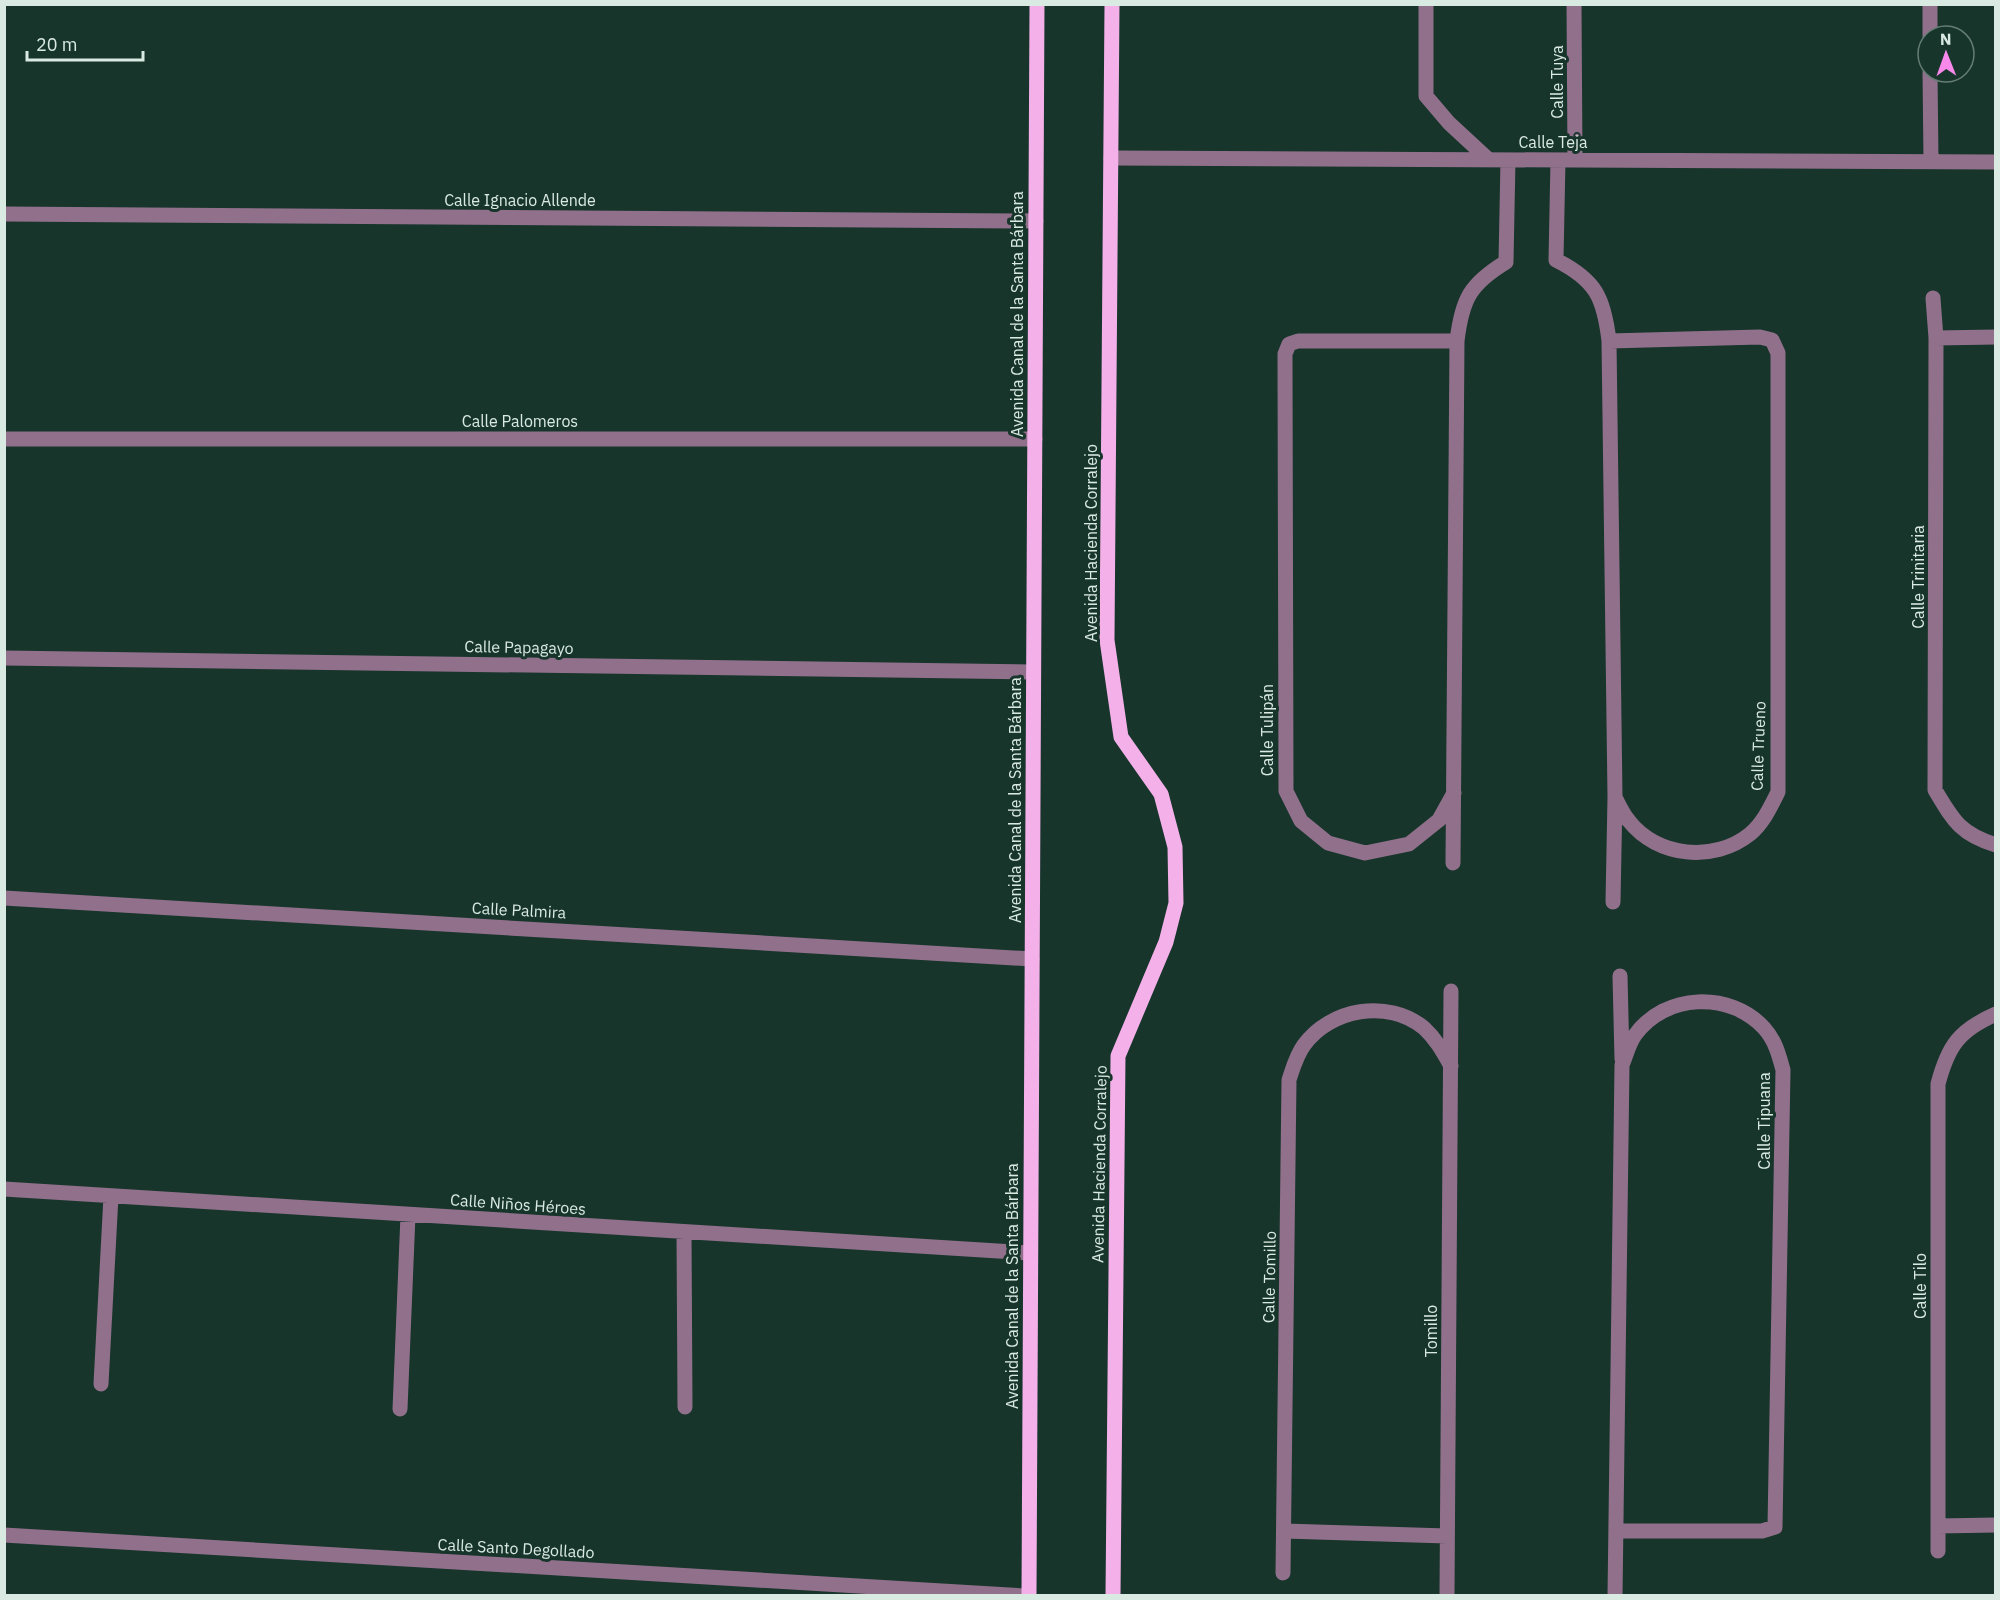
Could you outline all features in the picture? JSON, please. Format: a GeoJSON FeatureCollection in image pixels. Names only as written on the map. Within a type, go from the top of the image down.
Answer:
{"type":"FeatureCollection","features":[{"type":"Feature","properties":{"kind":"main road","name":"Avenida Canal de la Santa Bárbara"},"geometry":{"type":"LineString","coordinates":[[1028,1596],[1037,4]]}},
{"type":"Feature","properties":{"kind":"main road","name":"Avenida Hacienda Corralejo"},"geometry":{"type":"LineString","coordinates":[[1112,4],[1107,640],[1121,737],[1161,794],[1175,847],[1176,903],[1166,942],[1118,1056],[1113,1596]]}},
{"type":"Feature","properties":{"kind":"street"},"geometry":{"type":"LineString","coordinates":[[1426,4],[1426,96],[1449,123],[1489,160]]}},
{"type":"Feature","properties":{"kind":"street","name":"Calle Tuya"},"geometry":{"type":"LineString","coordinates":[[1574,4],[1575,160]]}},
{"type":"Feature","properties":{"kind":"street"},"geometry":{"type":"LineString","coordinates":[[1930,4],[1930,24]]}},
{"type":"Feature","properties":{"kind":"street"},"geometry":{"type":"LineString","coordinates":[[1930,84],[1931,162]]}},
{"type":"Feature","properties":{"kind":"street","name":"Calle Teja"},"geometry":{"type":"LineString","coordinates":[[1111,158],[1995,162]]}},
{"type":"Feature","properties":{"kind":"street","name":"Calle Tulipán"},"geometry":{"type":"LineString","coordinates":[[1457,341],[1298,341],[1289,344],[1285,354],[1286,792],[1301,820],[1328,843],[1365,853],[1409,844],[1439,820],[1454,793],[1457,341],[1461,311],[1469,291],[1484,275],[1506,262],[1508,160]]}},
{"type":"Feature","properties":{"kind":"street"},"geometry":{"type":"LineString","coordinates":[[1558,160],[1556,260],[1576,270],[1592,284],[1605,309],[1609,341],[1615,797],[1613,903]]}},
{"type":"Feature","properties":{"kind":"street","name":"Calle Ignacio Allende"},"geometry":{"type":"LineString","coordinates":[[4,214],[1036,221]]}},
{"type":"Feature","properties":{"kind":"street","name":"Calle Trinitaria"},"geometry":{"type":"LineString","coordinates":[[1933,298],[1936,338],[1935,790],[1956,824],[1975,839],[1995,845]]}},
{"type":"Feature","properties":{"kind":"street"},"geometry":{"type":"LineString","coordinates":[[1936,338],[1995,337]]}},
{"type":"Feature","properties":{"kind":"street","name":"Calle Trueno"},"geometry":{"type":"LineString","coordinates":[[1609,341],[1760,338],[1772,340],[1778,353],[1778,792],[1764,819],[1749,835],[1718,850],[1696,853],[1667,849],[1644,836],[1629,821],[1615,797]]}},
{"type":"Feature","properties":{"kind":"street","name":"Calle Palomeros"},"geometry":{"type":"LineString","coordinates":[[4,439],[1035,439]]}},
{"type":"Feature","properties":{"kind":"street","name":"Calle Papagayo"},"geometry":{"type":"LineString","coordinates":[[4,658],[1033,672]]}},
{"type":"Feature","properties":{"kind":"street"},"geometry":{"type":"LineString","coordinates":[[1453,862],[1454,793]]}},
{"type":"Feature","properties":{"kind":"street","name":"Calle Palmira"},"geometry":{"type":"LineString","coordinates":[[4,898],[1032,958]]}},
{"type":"Feature","properties":{"kind":"street"},"geometry":{"type":"LineString","coordinates":[[1620,976],[1622,1065]]}},
{"type":"Feature","properties":{"kind":"street","name":"Tomillo"},"geometry":{"type":"LineString","coordinates":[[1447,1596],[1451,991]]}},
{"type":"Feature","properties":{"kind":"street","name":"Calle Tipuana"},"geometry":{"type":"LineString","coordinates":[[1616,1596],[1622,1065],[1634,1035],[1657,1014],[1683,1003],[1713,1001],[1737,1008],[1765,1029],[1777,1048],[1783,1070],[1775,1527],[1762,1531],[1618,1531]]}},
{"type":"Feature","properties":{"kind":"street","name":"Calle Tomillo"},"geometry":{"type":"LineString","coordinates":[[1283,1573],[1289,1080],[1295,1060],[1304,1045],[1319,1029],[1343,1016],[1364,1011],[1387,1012],[1404,1016],[1422,1027],[1437,1041],[1451,1066]]}},
{"type":"Feature","properties":{"kind":"street","name":"Calle Tilo"},"geometry":{"type":"LineString","coordinates":[[1938,1551],[1938,1084],[1945,1058],[1958,1038],[1974,1024],[1995,1014]]}},
{"type":"Feature","properties":{"kind":"street","name":"Calle Niños Héroes"},"geometry":{"type":"LineString","coordinates":[[4,1189],[1029,1253]]}},
{"type":"Feature","properties":{"kind":"street"},"geometry":{"type":"LineString","coordinates":[[101,1384],[111,1196]]}},
{"type":"Feature","properties":{"kind":"street"},"geometry":{"type":"LineString","coordinates":[[400,1409],[408,1215]]}},
{"type":"Feature","properties":{"kind":"street"},"geometry":{"type":"LineString","coordinates":[[684,1232],[685,1407]]}},
{"type":"Feature","properties":{"kind":"street"},"geometry":{"type":"LineString","coordinates":[[1938,1526],[1995,1525]]}},
{"type":"Feature","properties":{"kind":"street"},"geometry":{"type":"LineString","coordinates":[[1284,1531],[1447,1536]]}},
{"type":"Feature","properties":{"kind":"street","name":"Calle Santo Degollado"},"geometry":{"type":"LineString","coordinates":[[4,1536],[1028,1596]]}}]}
